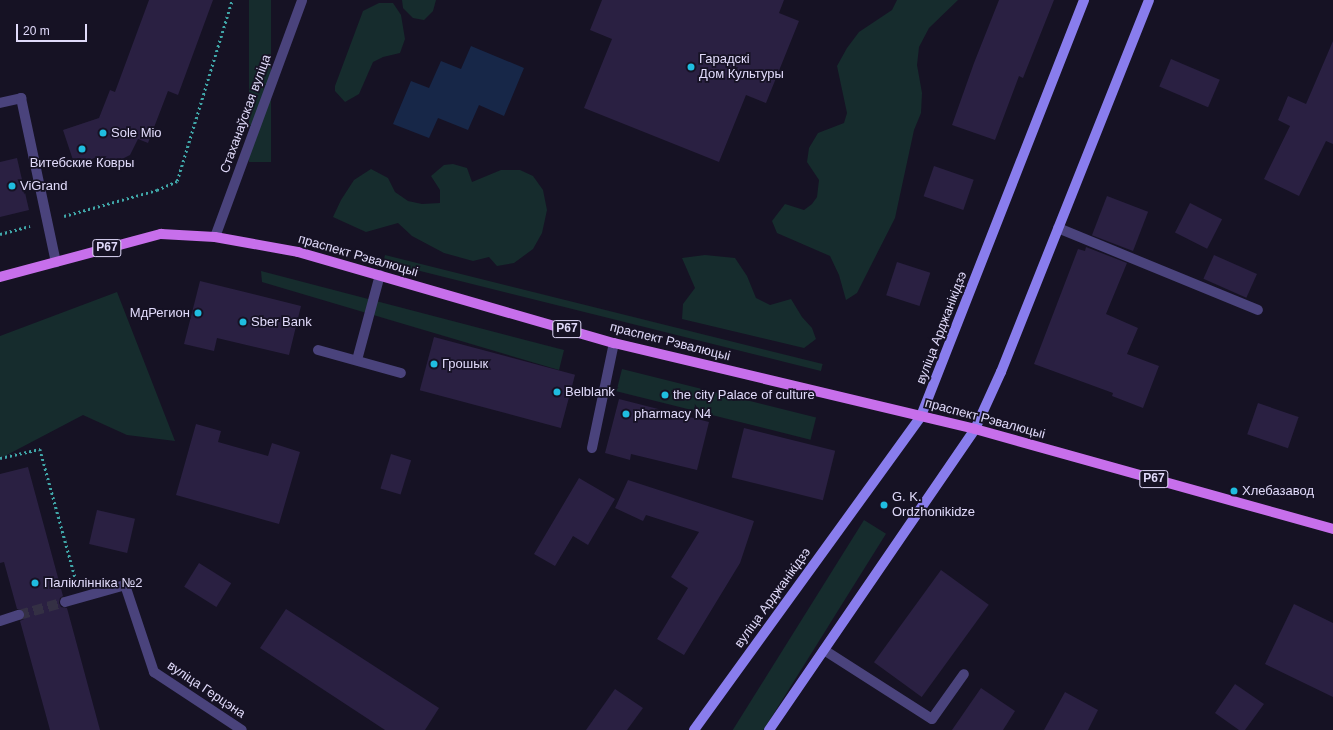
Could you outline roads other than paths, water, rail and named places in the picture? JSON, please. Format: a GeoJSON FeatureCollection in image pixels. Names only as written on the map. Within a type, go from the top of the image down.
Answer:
{"type":"FeatureCollection","features":[{"type":"Feature","properties":{"kind":"main road","name":"вуліца Арджанікідзэ"},"geometry":{"type":"LineString","coordinates":[[694,730],[921,416],[1084,0]]}},
{"type":"Feature","properties":{"kind":"main road"},"geometry":{"type":"LineString","coordinates":[[769,730],[975,429],[1001,372],[1150,0]]}},
{"type":"Feature","properties":{"kind":"main road","name":"праспект Рэвалюцыі"},"geometry":{"type":"LineString","coordinates":[[0,277],[161,234],[215,237],[298,252],[614,343],[975,429],[1333,529]]}},
{"type":"Feature","properties":{"kind":"street","name":"Стаханаўская вуліца"},"geometry":{"type":"LineString","coordinates":[[215,237],[302,0]]}},
{"type":"Feature","properties":{"kind":"street"},"geometry":{"type":"LineString","coordinates":[[0,103],[21,98],[56,262]]}},
{"type":"Feature","properties":{"kind":"street"},"geometry":{"type":"LineString","coordinates":[[1058,228],[1258,310]]}},
{"type":"Feature","properties":{"kind":"street"},"geometry":{"type":"LineString","coordinates":[[357,360],[380,275]]}},
{"type":"Feature","properties":{"kind":"street"},"geometry":{"type":"LineString","coordinates":[[592,448],[614,343]]}},
{"type":"Feature","properties":{"kind":"street"},"geometry":{"type":"LineString","coordinates":[[318,350],[357,360],[401,374]]}},
{"type":"Feature","properties":{"kind":"street","name":"вуліца Герцэна"},"geometry":{"type":"LineString","coordinates":[[65,602],[124,585],[154,672],[242,730]]}},
{"type":"Feature","properties":{"kind":"street"},"geometry":{"type":"LineString","coordinates":[[0,621],[19,616]]}},
{"type":"Feature","properties":{"kind":"street"},"geometry":{"type":"LineString","coordinates":[[824,650],[932,719],[964,674]]}},
{"type":"Feature","properties":{"kind":"water"},"geometry":{"type":"Polygon","coordinates":[[[471,46],[524,68],[504,116],[479,105],[468,130],[438,118],[429,138],[393,124],[411,81],[429,88],[441,61],[461,69],[471,46]]]}},
{"type":"Feature","properties":{"kind":"tunnel"},"geometry":{"type":"LineString","coordinates":[[19,615],[65,602]]}},
{"type":"Feature","properties":{"kind":"place","name":"Гарадскі Дом Культуры"},"geometry":{"type":"Point","coordinates":[691,67]}},
{"type":"Feature","properties":{"kind":"place","name":"Sole Mio"},"geometry":{"type":"Point","coordinates":[103,133]}},
{"type":"Feature","properties":{"kind":"place","name":"Витебские Ковры"},"geometry":{"type":"Point","coordinates":[82,149]}},
{"type":"Feature","properties":{"kind":"place","name":"ViGrand"},"geometry":{"type":"Point","coordinates":[12,186]}},
{"type":"Feature","properties":{"kind":"place","name":"МдРегион"},"geometry":{"type":"Point","coordinates":[198,313]}},
{"type":"Feature","properties":{"kind":"place","name":"Sber Bank"},"geometry":{"type":"Point","coordinates":[243,322]}},
{"type":"Feature","properties":{"kind":"place","name":"Грошык"},"geometry":{"type":"Point","coordinates":[434,364]}},
{"type":"Feature","properties":{"kind":"place","name":"Belblank"},"geometry":{"type":"Point","coordinates":[557,392]}},
{"type":"Feature","properties":{"kind":"place","name":"the city Palace of culture"},"geometry":{"type":"Point","coordinates":[665,395]}},
{"type":"Feature","properties":{"kind":"place","name":"pharmacy N4"},"geometry":{"type":"Point","coordinates":[626,414]}},
{"type":"Feature","properties":{"kind":"place","name":"Хлебазавод"},"geometry":{"type":"Point","coordinates":[1234,491]}},
{"type":"Feature","properties":{"kind":"place","name":"G. K. Ordzhonikidze"},"geometry":{"type":"Point","coordinates":[884,505]}},
{"type":"Feature","properties":{"kind":"place","name":"Паліклінніка №2"},"geometry":{"type":"Point","coordinates":[35,583]}}]}
